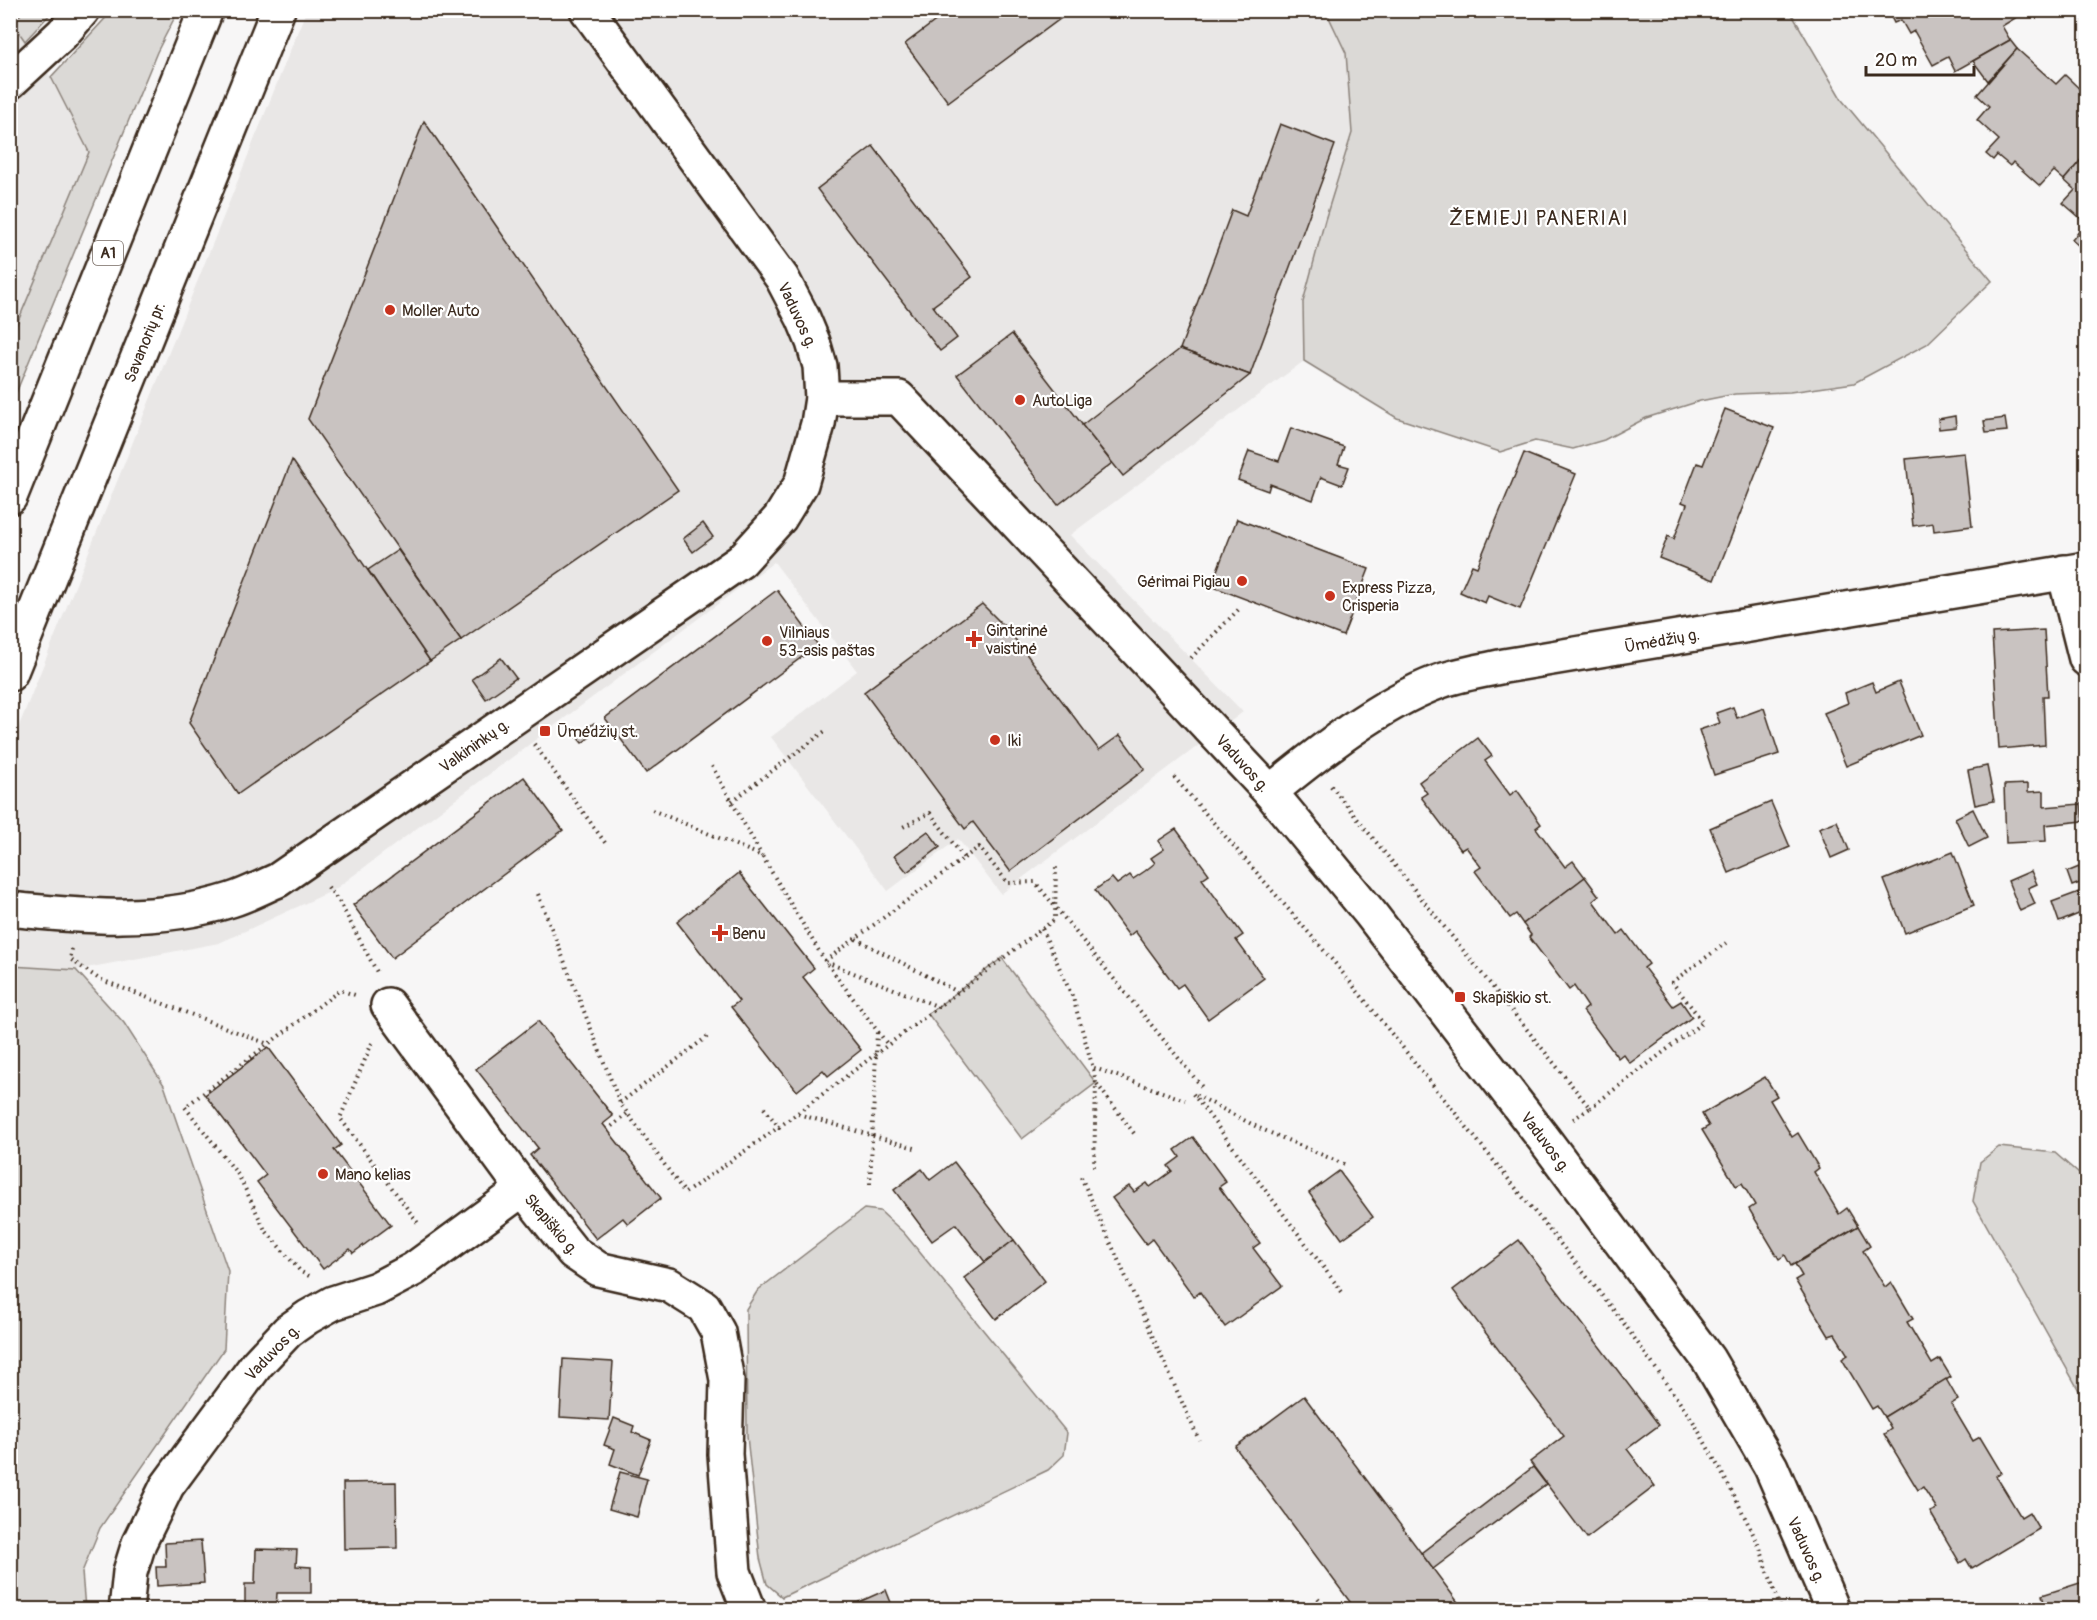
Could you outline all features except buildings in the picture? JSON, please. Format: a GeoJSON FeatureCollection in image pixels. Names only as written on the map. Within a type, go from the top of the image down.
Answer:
{"type":"FeatureCollection","features":[{"type":"Feature","properties":{"kind":"main road"},"geometry":{"type":"LineString","coordinates":[[10,82],[62,34],[82,10]]}},
{"type":"Feature","properties":{"kind":"main road","name":"A1"},"geometry":{"type":"LineString","coordinates":[[10,497],[206,10]]}},
{"type":"Feature","properties":{"kind":"main road","name":"Savanorių pr."},"geometry":{"type":"LineString","coordinates":[[10,674],[278,10]]}},
{"type":"Feature","properties":{"kind":"main road","name":"Vaduvos g."},"geometry":{"type":"LineString","coordinates":[[587,10],[782,278],[813,342],[820,366],[822,398],[898,398],[1270,792],[1370,913],[1545,1139],[1708,1359],[1771,1467],[1833,1610]]}},
{"type":"Feature","properties":{"kind":"main road","name":"Valkininkų g."},"geometry":{"type":"LineString","coordinates":[[10,909],[76,916],[123,917],[191,910],[231,900],[278,880],[741,561],[780,518],[801,484],[812,452],[822,398]]}},
{"type":"Feature","properties":{"kind":"main road"},"geometry":{"type":"LineString","coordinates":[[2075,570],[2086,658]]}},
{"type":"Feature","properties":{"kind":"main road","name":"Ūmėdžių g."},"geometry":{"type":"LineString","coordinates":[[1270,792],[1310,760],[1372,717],[1439,681],[1504,666],[2075,570]]}},
{"type":"Feature","properties":{"kind":"main road","name":"Skapiškio g."},"geometry":{"type":"LineString","coordinates":[[387,1005],[523,1190],[573,1252],[598,1269],[669,1285],[704,1307],[718,1332],[727,1380],[725,1454],[734,1572],[749,1610]]}},
{"type":"Feature","properties":{"kind":"main road","name":"Vaduvos g."},"geometry":{"type":"LineString","coordinates":[[126,1610],[130,1572],[139,1543],[167,1486],[256,1364],[288,1331],[333,1303],[376,1289],[414,1269],[523,1190]]}},
{"type":"Feature","properties":{"kind":"path"},"geometry":{"type":"LineString","coordinates":[[10,23],[23,10]]}},
{"type":"Feature","properties":{"kind":"path"},"geometry":{"type":"LineString","coordinates":[[1166,681],[1206,645],[1239,609]]}},
{"type":"Feature","properties":{"kind":"path"},"geometry":{"type":"LineString","coordinates":[[514,716],[606,844]]}},
{"type":"Feature","properties":{"kind":"path"},"geometry":{"type":"LineString","coordinates":[[732,801],[828,729]]}},
{"type":"Feature","properties":{"kind":"path"},"geometry":{"type":"LineString","coordinates":[[1310,760],[1590,1108]]}},
{"type":"Feature","properties":{"kind":"path"},"geometry":{"type":"LineString","coordinates":[[712,766],[825,962],[888,1045]]}},
{"type":"Feature","properties":{"kind":"path"},"geometry":{"type":"LineString","coordinates":[[1174,777],[1334,962],[1620,1318],[1693,1421],[1714,1458],[1760,1548],[1781,1610]]}},
{"type":"Feature","properties":{"kind":"path"},"geometry":{"type":"LineString","coordinates":[[652,810],[762,856]]}},
{"type":"Feature","properties":{"kind":"path"},"geometry":{"type":"LineString","coordinates":[[901,828],[930,813],[964,858]]}},
{"type":"Feature","properties":{"kind":"path"},"geometry":{"type":"LineString","coordinates":[[825,962],[979,848],[1008,883],[1035,882],[1202,1087]]}},
{"type":"Feature","properties":{"kind":"path"},"geometry":{"type":"LineString","coordinates":[[308,860],[340,903],[376,967],[387,1005],[340,1118],[438,1251]]}},
{"type":"Feature","properties":{"kind":"path"},"geometry":{"type":"LineString","coordinates":[[538,894],[620,1103],[685,1193],[779,1128],[1055,919],[1056,865]]}},
{"type":"Feature","properties":{"kind":"path"},"geometry":{"type":"LineString","coordinates":[[76,916],[70,959],[99,979],[269,1044]]}},
{"type":"Feature","properties":{"kind":"path"},"geometry":{"type":"LineString","coordinates":[[1042,929],[1073,998],[1093,1068],[1096,1083],[1094,1167]]}},
{"type":"Feature","properties":{"kind":"path"},"geometry":{"type":"LineString","coordinates":[[856,939],[958,992]]}},
{"type":"Feature","properties":{"kind":"path"},"geometry":{"type":"LineString","coordinates":[[1545,1139],[1590,1108],[1703,1022],[1672,981],[1726,943]]}},
{"type":"Feature","properties":{"kind":"path"},"geometry":{"type":"LineString","coordinates":[[825,962],[939,1007]]}},
{"type":"Feature","properties":{"kind":"path"},"geometry":{"type":"LineString","coordinates":[[353,1296],[301,1272],[265,1230],[239,1176],[185,1107],[340,990],[387,1005]]}},
{"type":"Feature","properties":{"kind":"path"},"geometry":{"type":"LineString","coordinates":[[870,1184],[874,1136],[877,1030]]}},
{"type":"Feature","properties":{"kind":"path"},"geometry":{"type":"LineString","coordinates":[[620,1103],[708,1036]]}},
{"type":"Feature","properties":{"kind":"path"},"geometry":{"type":"LineString","coordinates":[[1093,1068],[1185,1100]]}},
{"type":"Feature","properties":{"kind":"path"},"geometry":{"type":"LineString","coordinates":[[1096,1083],[1136,1136]]}},
{"type":"Feature","properties":{"kind":"path"},"geometry":{"type":"LineString","coordinates":[[1342,1292],[1193,1094],[1259,1128],[1346,1166]]}},
{"type":"Feature","properties":{"kind":"path"},"geometry":{"type":"LineString","coordinates":[[764,1107],[779,1128]]}},
{"type":"Feature","properties":{"kind":"path"},"geometry":{"type":"LineString","coordinates":[[607,1130],[628,1113]]}},
{"type":"Feature","properties":{"kind":"path"},"geometry":{"type":"LineString","coordinates":[[797,1114],[918,1149]]}},
{"type":"Feature","properties":{"kind":"path"},"geometry":{"type":"LineString","coordinates":[[1081,1177],[1199,1440]]}},
{"type":"Feature","properties":{"kind":"path"},"geometry":{"type":"LineString","coordinates":[[1318,1598],[1328,1610]]}},
{"type":"Feature","properties":{"kind":"shaded area"},"geometry":{"type":"Polygon","coordinates":[[[113,10],[178,11],[157,52],[11,405],[11,338],[89,152],[51,77],[113,10]]]}},
{"type":"Feature","properties":{"kind":"shaded area"},"geometry":{"type":"Polygon","coordinates":[[[10,11],[53,11],[25,41],[11,21],[10,11]]]}},
{"type":"Feature","properties":{"kind":"shaded area"},"geometry":{"type":"Polygon","coordinates":[[[306,11],[1326,11],[1346,53],[1352,133],[1303,302],[1304,361],[1070,535],[1243,712],[1001,894],[958,839],[888,891],[771,737],[857,671],[774,562],[334,890],[219,943],[76,970],[11,966],[10,748],[306,11]]]}},
{"type":"Feature","properties":{"kind":"shaded area"},"geometry":{"type":"Polygon","coordinates":[[[1326,11],[1790,11],[1842,100],[1992,281],[1927,344],[1854,383],[1790,392],[1735,394],[1700,401],[1646,418],[1604,440],[1573,449],[1535,441],[1500,452],[1397,418],[1304,361],[1303,302],[1352,133],[1346,53],[1326,11]]]}},
{"type":"Feature","properties":{"kind":"shaded area"},"geometry":{"type":"Polygon","coordinates":[[[11,21],[51,77],[89,152],[11,338],[11,21]]]}},
{"type":"Feature","properties":{"kind":"shaded area"},"geometry":{"type":"Polygon","coordinates":[[[1002,958],[1096,1083],[1022,1139],[928,1014],[1002,958]]]}},
{"type":"Feature","properties":{"kind":"shaded area"},"geometry":{"type":"Polygon","coordinates":[[[11,966],[76,970],[124,1023],[164,1085],[228,1271],[224,1349],[100,1528],[82,1572],[85,1609],[11,1609],[11,966]]]}},
{"type":"Feature","properties":{"kind":"shaded area"},"geometry":{"type":"Polygon","coordinates":[[[1999,1147],[2055,1153],[2086,1180],[2086,1403],[1973,1201],[1980,1162],[1999,1147]]]}},
{"type":"Feature","properties":{"kind":"shaded area"},"geometry":{"type":"Polygon","coordinates":[[[864,1209],[880,1211],[904,1233],[1067,1433],[1064,1455],[1048,1470],[782,1597],[767,1584],[760,1558],[747,1436],[746,1309],[758,1290],[864,1209]]]}},
{"type":"Feature","properties":{"kind":"place","name":"Moller Auto"},"geometry":{"type":"Point","coordinates":[390,310]}},
{"type":"Feature","properties":{"kind":"place","name":"AutoLiga"},"geometry":{"type":"Point","coordinates":[1020,400]}},
{"type":"Feature","properties":{"kind":"place","name":"Gėrimai Pigiau"},"geometry":{"type":"Point","coordinates":[1242,581]}},
{"type":"Feature","properties":{"kind":"place","name":"Express Pizza, Crisperia"},"geometry":{"type":"Point","coordinates":[1330,596]}},
{"type":"Feature","properties":{"kind":"place","name":"Gintarinė vaistinė"},"geometry":{"type":"Point","coordinates":[974,639]}},
{"type":"Feature","properties":{"kind":"place","name":"Vilniaus 53-asis paštas"},"geometry":{"type":"Point","coordinates":[767,641]}},
{"type":"Feature","properties":{"kind":"place","name":"Ūmėdžių st."},"geometry":{"type":"Point","coordinates":[545,731]}},
{"type":"Feature","properties":{"kind":"place","name":"Iki"},"geometry":{"type":"Point","coordinates":[995,740]}},
{"type":"Feature","properties":{"kind":"place","name":"Benu"},"geometry":{"type":"Point","coordinates":[720,933]}},
{"type":"Feature","properties":{"kind":"place","name":"Skapiškio st."},"geometry":{"type":"Point","coordinates":[1460,997]}},
{"type":"Feature","properties":{"kind":"place","name":"Mano kelias"},"geometry":{"type":"Point","coordinates":[323,1174]}},
{"type":"Feature","properties":{"kind":"district","name":"ŽEMIEJI PANERIAI"},"geometry":{"type":"Point","coordinates":[1539,218]}}]}
